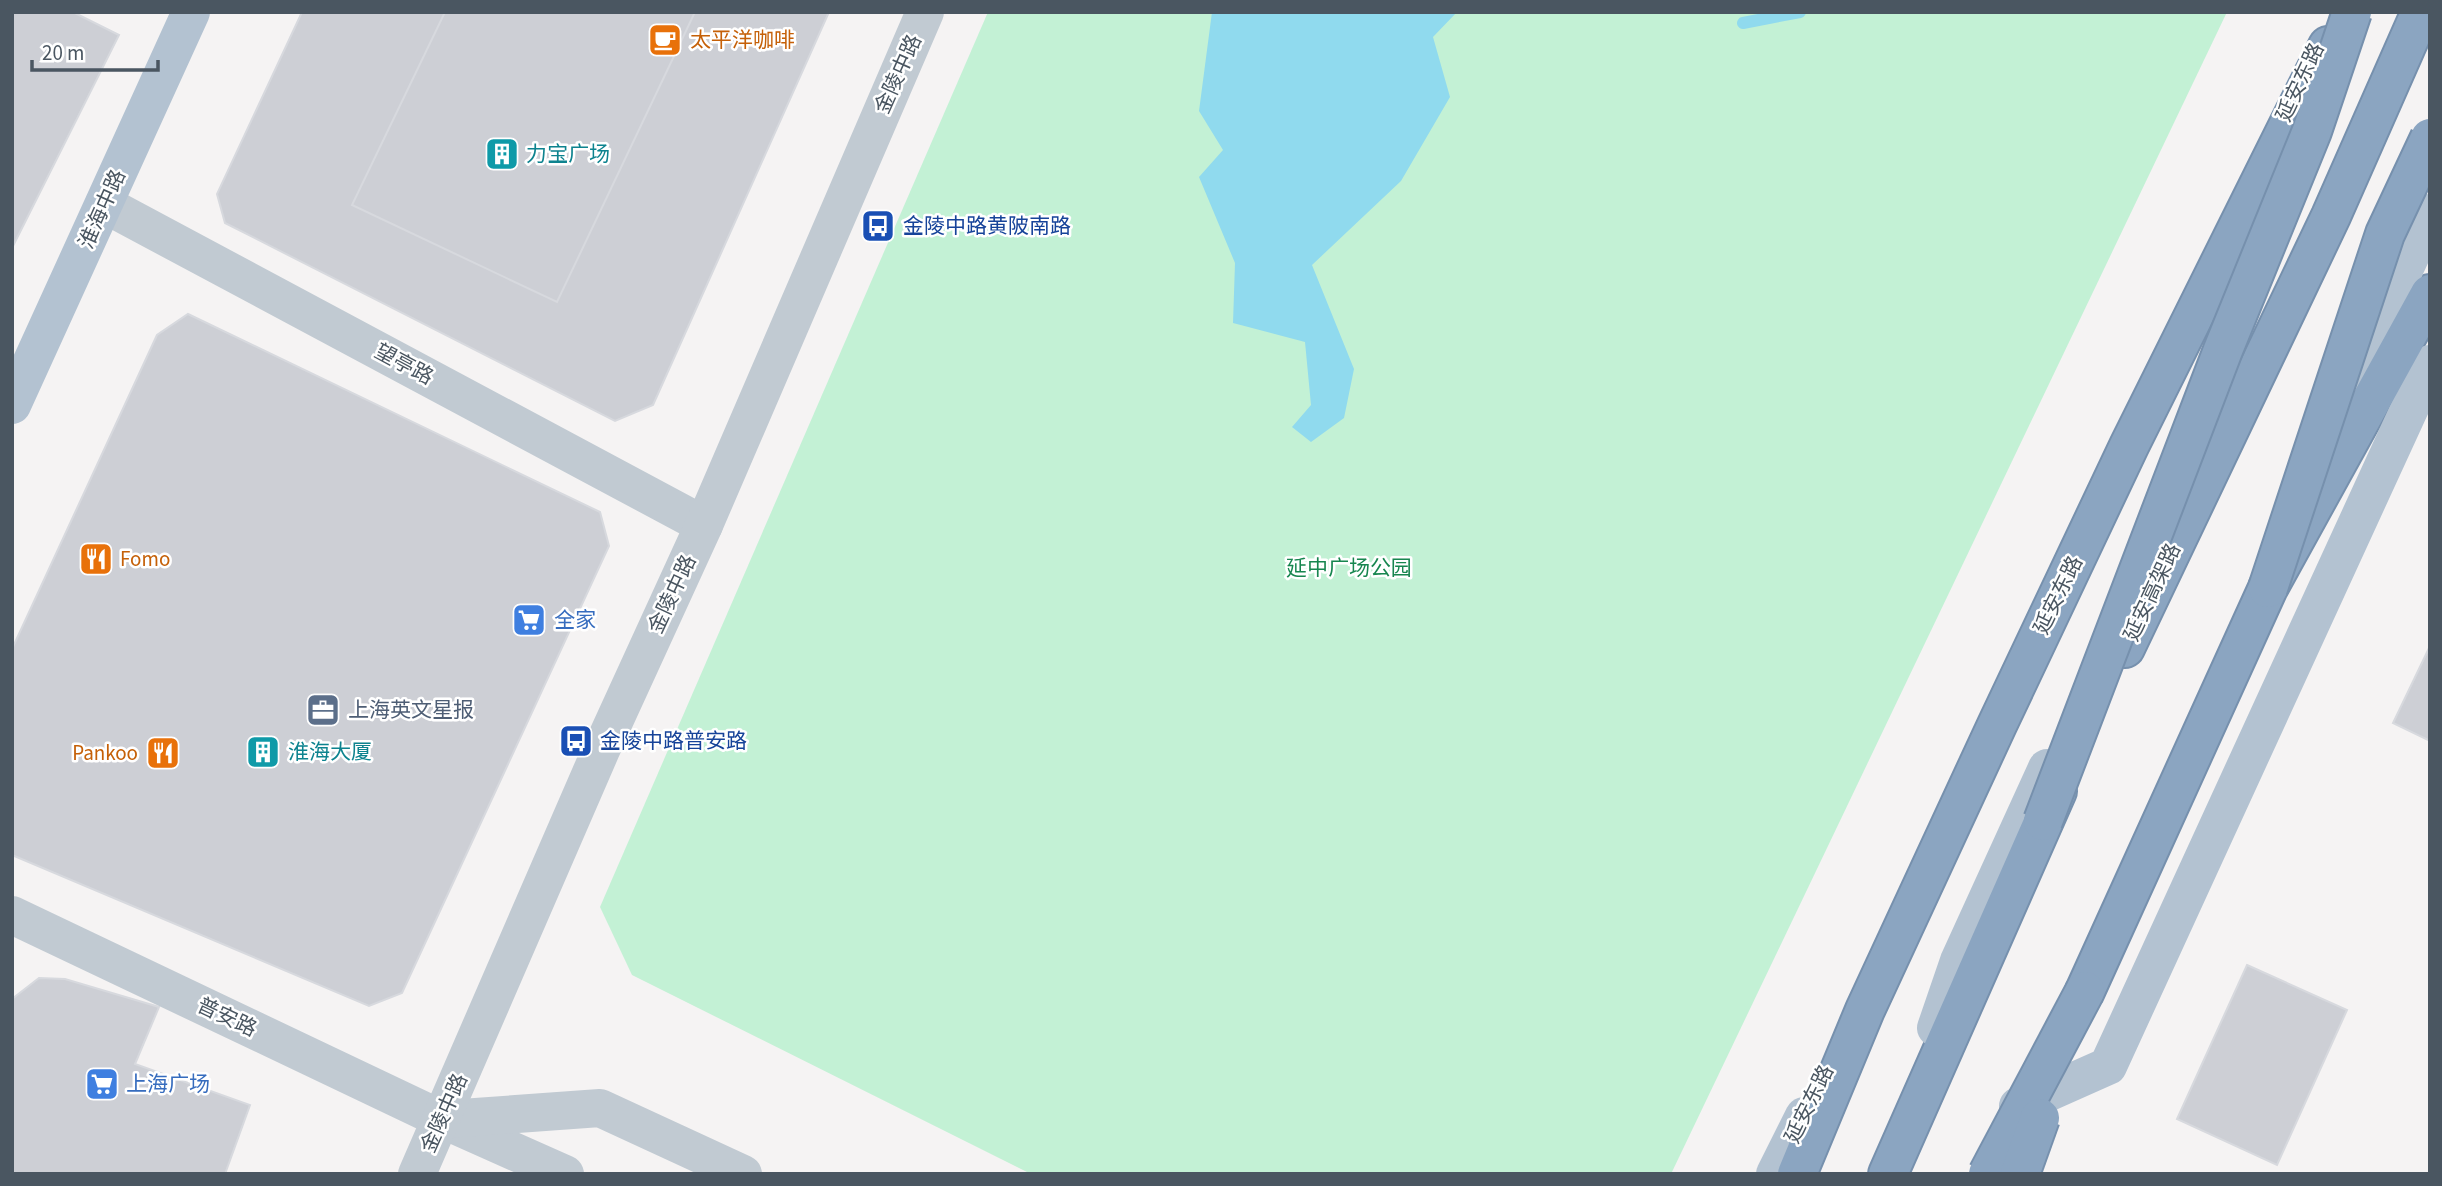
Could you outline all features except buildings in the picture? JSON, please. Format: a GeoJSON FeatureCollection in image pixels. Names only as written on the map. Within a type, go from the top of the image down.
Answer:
{"type":"FeatureCollection","features":[{"type":"Feature","properties":{"kind":"highway"},"geometry":{"type":"LineString","coordinates":[[1797,1174],[1865,1010],[1997,725],[2129,446],[2344,12]]}},
{"type":"Feature","properties":{"kind":"highway"},"geometry":{"type":"LineString","coordinates":[[2043,821],[2223,350],[2312,131],[2352,12]]}},
{"type":"Feature","properties":{"kind":"highway","name":"延安高架路"},"geometry":{"type":"LineString","coordinates":[[1886,1174],[2043,821],[2331,216],[2421,12]]}},
{"type":"Feature","properties":{"kind":"highway"},"geometry":{"type":"LineString","coordinates":[[2268,588],[2385,234],[2430,138]]}},
{"type":"Feature","properties":{"kind":"highway"},"geometry":{"type":"LineString","coordinates":[[1990,1174],[2085,991],[2268,588],[2430,293]]}},
{"type":"Feature","properties":{"kind":"highway"},"geometry":{"type":"LineString","coordinates":[[2020,1174],[2085,991]]}},
{"type":"Feature","properties":{"kind":"main road","name":"淮海中路"},"geometry":{"type":"LineString","coordinates":[[12,405],[191,12]]}},
{"type":"Feature","properties":{"kind":"main road","name":"延安东路"},"geometry":{"type":"LineString","coordinates":[[1776,1174],[2054,603],[2333,12]]}},
{"type":"Feature","properties":{"kind":"main road"},"geometry":{"type":"LineString","coordinates":[[1886,1174],[1959,961],[2110,626],[2410,12]]}},
{"type":"Feature","properties":{"kind":"main road"},"geometry":{"type":"LineString","coordinates":[[1990,1174],[2018,1106],[2430,214]]}},
{"type":"Feature","properties":{"kind":"main road"},"geometry":{"type":"LineString","coordinates":[[2018,1106],[2108,1066],[2430,364]]}},
{"type":"Feature","properties":{"kind":"street","name":"金陵中路"},"geometry":{"type":"LineString","coordinates":[[416,1174],[601,750],[704,525],[925,12]]}},
{"type":"Feature","properties":{"kind":"street","name":"望亭路"},"geometry":{"type":"LineString","coordinates":[[104,204],[704,525]]}},
{"type":"Feature","properties":{"kind":"street","name":"普安路"},"geometry":{"type":"LineString","coordinates":[[12,915],[441,1119],[565,1174]]}},
{"type":"Feature","properties":{"kind":"street","name":"普安路"},"geometry":{"type":"LineString","coordinates":[[441,1119],[600,1108],[743,1174]]}},
{"type":"Feature","properties":{"kind":"street","name":"普安路"},"geometry":{"type":"LineString","coordinates":[[441,1119],[496,1174]]}},
{"type":"Feature","properties":{"kind":"green space","name":"延中广场公园"},"geometry":{"type":"Polygon","coordinates":[[[988,12],[2227,12],[1671,1174],[1031,1174],[632,975],[600,907],[988,12]]]}},
{"type":"Feature","properties":{"kind":"water"},"geometry":{"type":"Polygon","coordinates":[[[1212,12],[1457,12],[1433,37],[1450,97],[1401,181],[1312,265],[1354,369],[1344,418],[1311,442],[1292,427],[1311,405],[1305,342],[1233,323],[1235,263],[1199,177],[1223,150],[1199,111],[1212,12]]]}},
{"type":"Feature","properties":{"kind":"waterway"},"geometry":{"type":"LineString","coordinates":[[1743,23],[1800,12]]}},
{"type":"Feature","properties":{"kind":"place","name":"太平洋咖啡"},"geometry":{"type":"Point","coordinates":[665,40]}},
{"type":"Feature","properties":{"kind":"place","name":"力宝广场"},"geometry":{"type":"Point","coordinates":[502,154]}},
{"type":"Feature","properties":{"kind":"place","name":"金陵中路黄陂南路"},"geometry":{"type":"Point","coordinates":[878,226]}},
{"type":"Feature","properties":{"kind":"place","name":"Fomo"},"geometry":{"type":"Point","coordinates":[96,559]}},
{"type":"Feature","properties":{"kind":"place","name":"全家"},"geometry":{"type":"Point","coordinates":[529,620]}},
{"type":"Feature","properties":{"kind":"place","name":"上海英文星报"},"geometry":{"type":"Point","coordinates":[323,710]}},
{"type":"Feature","properties":{"kind":"place","name":"金陵中路普安路"},"geometry":{"type":"Point","coordinates":[576,741]}},
{"type":"Feature","properties":{"kind":"place","name":"淮海大厦"},"geometry":{"type":"Point","coordinates":[263,752]}},
{"type":"Feature","properties":{"kind":"place","name":"Pankoo"},"geometry":{"type":"Point","coordinates":[163,753]}},
{"type":"Feature","properties":{"kind":"place","name":"上海广场"},"geometry":{"type":"Point","coordinates":[102,1084]}}]}
